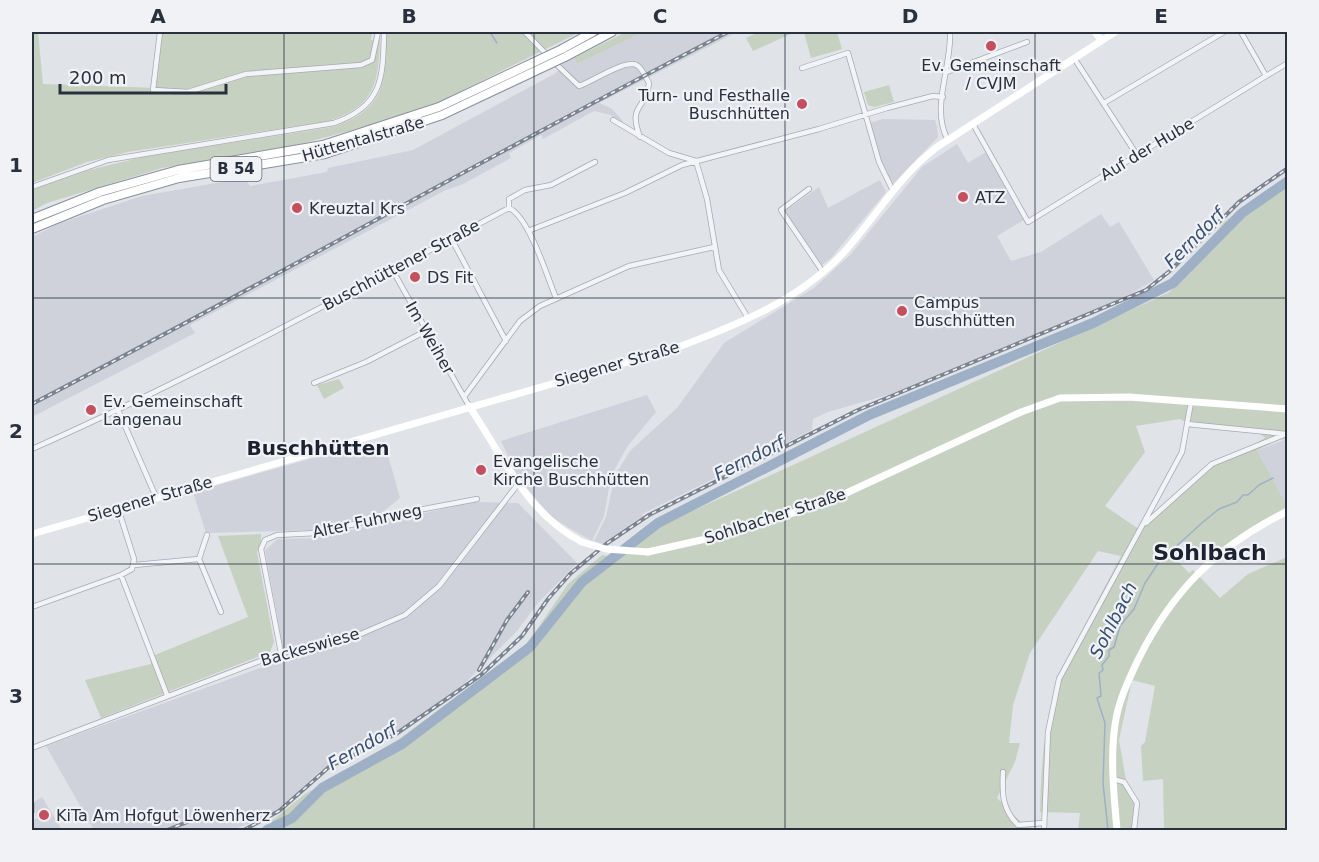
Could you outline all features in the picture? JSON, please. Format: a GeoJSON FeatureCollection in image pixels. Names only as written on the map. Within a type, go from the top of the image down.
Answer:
{"type":"FeatureCollection","features":[{"type":"Feature","properties":{"kind":"highway","name":"Hüttentalstraße"},"geometry":{"type":"LineString","coordinates":[[563,53],[593,32]]}},
{"type":"Feature","properties":{"kind":"highway","name":"Hüttentalstraße"},"geometry":{"type":"LineString","coordinates":[[32,229],[103,200],[179,178],[325,154],[440,111],[612,32]]}},
{"type":"Feature","properties":{"kind":"highway","name":"Hüttentalstraße"},"geometry":{"type":"LineString","coordinates":[[32,219],[100,192],[178,170],[323,146],[440,111]]}},
{"type":"Feature","properties":{"kind":"street"},"geometry":{"type":"LineString","coordinates":[[160,32],[153,90],[188,92],[246,74],[361,65],[372,60],[378,32]]}},
{"type":"Feature","properties":{"kind":"street"},"geometry":{"type":"LineString","coordinates":[[32,187],[108,160],[334,123],[356,115],[372,98],[382,80],[384,32]]}},
{"type":"Feature","properties":{"kind":"street"},"geometry":{"type":"LineString","coordinates":[[525,32],[579,86],[622,65],[632,63],[638,66],[649,83],[645,97],[634,112],[634,122],[640,137]]}},
{"type":"Feature","properties":{"kind":"street"},"geometry":{"type":"LineString","coordinates":[[948,140],[940,123],[950,32]]}},
{"type":"Feature","properties":{"kind":"street"},"geometry":{"type":"LineString","coordinates":[[1095,32],[1101,40]]}},
{"type":"Feature","properties":{"kind":"street"},"geometry":{"type":"LineString","coordinates":[[1101,40],[1103,32]]}},
{"type":"Feature","properties":{"kind":"street","name":"Siegener Straße"},"geometry":{"type":"LineString","coordinates":[[32,534],[676,348],[748,318],[781,302],[823,272],[846,250],[917,162],[1114,32]]}},
{"type":"Feature","properties":{"kind":"street"},"geometry":{"type":"LineString","coordinates":[[1104,103],[1224,32]]}},
{"type":"Feature","properties":{"kind":"street"},"geometry":{"type":"LineString","coordinates":[[1241,32],[1266,76]]}},
{"type":"Feature","properties":{"kind":"street"},"geometry":{"type":"LineString","coordinates":[[947,72],[1027,42]]}},
{"type":"Feature","properties":{"kind":"street"},"geometry":{"type":"LineString","coordinates":[[802,68],[848,53],[879,162],[893,191]]}},
{"type":"Feature","properties":{"kind":"street"},"geometry":{"type":"LineString","coordinates":[[1074,58],[1137,155]]}},
{"type":"Feature","properties":{"kind":"street","name":"Auf der Hube"},"geometry":{"type":"LineString","coordinates":[[973,124],[1026,223],[1287,63]]}},
{"type":"Feature","properties":{"kind":"street"},"geometry":{"type":"LineString","coordinates":[[528,231],[625,193],[682,165],[933,96],[943,97]]}},
{"type":"Feature","properties":{"kind":"street"},"geometry":{"type":"LineString","coordinates":[[613,120],[669,153],[696,161]]}},
{"type":"Feature","properties":{"kind":"street"},"geometry":{"type":"LineString","coordinates":[[696,161],[707,199],[719,270],[748,318]]}},
{"type":"Feature","properties":{"kind":"street","name":"Buschhüttener Straße"},"geometry":{"type":"LineString","coordinates":[[32,449],[118,411],[393,271],[509,208],[509,199],[525,190],[551,185],[595,162]]}},
{"type":"Feature","properties":{"kind":"street"},"geometry":{"type":"LineString","coordinates":[[808,189],[780,210],[823,272]]}},
{"type":"Feature","properties":{"kind":"street"},"geometry":{"type":"LineString","coordinates":[[509,208],[518,211],[556,298]]}},
{"type":"Feature","properties":{"kind":"street"},"geometry":{"type":"LineString","coordinates":[[452,238],[506,341]]}},
{"type":"Feature","properties":{"kind":"street"},"geometry":{"type":"LineString","coordinates":[[464,397],[520,321],[556,298],[629,266],[714,247]]}},
{"type":"Feature","properties":{"kind":"street","name":"Im Weiher"},"geometry":{"type":"LineString","coordinates":[[393,271],[469,406]]}},
{"type":"Feature","properties":{"kind":"street"},"geometry":{"type":"LineString","coordinates":[[314,383],[366,362],[426,331]]}},
{"type":"Feature","properties":{"kind":"street","name":"Sohlbacher Straße"},"geometry":{"type":"LineString","coordinates":[[469,406],[518,484],[545,517],[582,542],[606,549],[648,552],[728,534],[827,502],[1021,412],[1060,398],[1129,397],[1287,409]]}},
{"type":"Feature","properties":{"kind":"street"},"geometry":{"type":"LineString","coordinates":[[1044,831],[1048,732],[1059,679],[1182,452],[1191,402]]}},
{"type":"Feature","properties":{"kind":"street"},"geometry":{"type":"LineString","coordinates":[[118,411],[156,497]]}},
{"type":"Feature","properties":{"kind":"street"},"geometry":{"type":"LineString","coordinates":[[1187,424],[1287,434]]}},
{"type":"Feature","properties":{"kind":"street"},"geometry":{"type":"LineString","coordinates":[[1144,524],[1212,464],[1287,434]]}},
{"type":"Feature","properties":{"kind":"street","name":"Backeswiese"},"geometry":{"type":"LineString","coordinates":[[32,748],[281,653],[356,636],[405,615],[439,586],[518,484]]}},
{"type":"Feature","properties":{"kind":"street","name":"Alter Fuhrweg"},"geometry":{"type":"LineString","coordinates":[[281,653],[261,549],[265,540],[277,535],[317,534],[392,515],[477,499]]}},
{"type":"Feature","properties":{"kind":"street"},"geometry":{"type":"LineString","coordinates":[[32,607],[130,571],[134,564],[118,508]]}},
{"type":"Feature","properties":{"kind":"street"},"geometry":{"type":"LineString","coordinates":[[1117,831],[1113,779],[1115,724],[1123,695],[1156,623],[1186,585],[1216,556],[1247,533],[1287,511]]}},
{"type":"Feature","properties":{"kind":"street"},"geometry":{"type":"LineString","coordinates":[[207,535],[199,559],[221,612]]}},
{"type":"Feature","properties":{"kind":"street"},"geometry":{"type":"LineString","coordinates":[[134,564],[199,559]]}},
{"type":"Feature","properties":{"kind":"street"},"geometry":{"type":"LineString","coordinates":[[121,575],[167,695]]}},
{"type":"Feature","properties":{"kind":"street"},"geometry":{"type":"LineString","coordinates":[[1003,772],[1002,796],[1008,815],[1018,825],[1043,823]]}},
{"type":"Feature","properties":{"kind":"street"},"geometry":{"type":"LineString","coordinates":[[1113,779],[1124,782],[1137,803],[1134,831]]}},
{"type":"Feature","properties":{"kind":"street"},"geometry":{"type":"LineString","coordinates":[[32,805],[32,811]]}},
{"type":"Feature","properties":{"kind":"shaded area"},"geometry":{"type":"Polygon","coordinates":[[[644,32],[737,32],[599,103],[611,108],[623,121],[621,125],[611,115],[594,111],[543,139],[541,135],[509,153],[511,158],[190,325],[195,333],[32,417],[32,237],[60,223],[142,196],[245,178],[250,186],[327,172],[328,168],[413,150],[556,73],[562,64],[574,58],[577,64],[644,32]]]}},
{"type":"Feature","properties":{"kind":"shaded area"},"geometry":{"type":"Polygon","coordinates":[[[883,119],[935,120],[937,127],[938,137],[893,184],[883,167],[870,123],[883,119]]]}},
{"type":"Feature","properties":{"kind":"shaded area"},"geometry":{"type":"Polygon","coordinates":[[[957,144],[968,163],[986,152],[1024,220],[997,236],[1011,261],[1041,252],[1101,214],[1110,227],[1119,222],[1154,280],[1125,297],[891,394],[828,412],[813,419],[812,430],[642,514],[643,516],[602,544],[594,541],[606,517],[615,475],[630,451],[677,408],[724,343],[814,288],[851,254],[922,167],[957,144]]]}},
{"type":"Feature","properties":{"kind":"shaded area"},"geometry":{"type":"Polygon","coordinates":[[[880,180],[886,192],[831,258],[822,265],[784,212],[819,187],[828,208],[880,180]]]}},
{"type":"Feature","properties":{"kind":"shaded area"},"geometry":{"type":"Polygon","coordinates":[[[647,395],[656,412],[627,447],[611,476],[604,516],[592,541],[552,518],[518,477],[501,441],[647,395]]]}},
{"type":"Feature","properties":{"kind":"shaded area"},"geometry":{"type":"Polygon","coordinates":[[[1287,439],[1287,506],[1257,450],[1287,439]]]}},
{"type":"Feature","properties":{"kind":"shaded area"},"geometry":{"type":"Polygon","coordinates":[[[384,441],[400,498],[379,515],[316,530],[206,533],[193,492],[342,450],[343,454],[384,441]]]}},
{"type":"Feature","properties":{"kind":"shaded area"},"geometry":{"type":"Polygon","coordinates":[[[473,502],[518,503],[577,563],[538,603],[517,631],[465,683],[397,732],[349,753],[319,772],[273,814],[232,830],[94,830],[46,746],[285,659],[265,550],[278,539],[317,538],[473,502]]]}},
{"type":"Feature","properties":{"kind":"shaded area","name":"KiTa Am Hofgut Löwenherz"},"geometry":{"type":"Polygon","coordinates":[[[42,797],[62,830],[32,830],[32,821],[37,818],[34,802],[42,797]]]}},
{"type":"Feature","properties":{"kind":"green space"},"geometry":{"type":"Polygon","coordinates":[[[32,32],[38,32],[43,84],[156,88],[162,32],[372,32],[371,40],[380,40],[378,69],[371,91],[356,108],[344,115],[329,121],[128,152],[87,162],[32,183],[32,32]]]}},
{"type":"Feature","properties":{"kind":"green space"},"geometry":{"type":"Polygon","coordinates":[[[386,32],[580,32],[441,101],[374,124],[301,144],[162,168],[47,203],[32,211],[32,190],[89,170],[143,157],[332,127],[350,120],[373,103],[379,92],[385,66],[386,32]]]}},
{"type":"Feature","properties":{"kind":"green space"},"geometry":{"type":"Polygon","coordinates":[[[626,32],[644,32],[577,64],[574,58],[626,32]]]}},
{"type":"Feature","properties":{"kind":"green space"},"geometry":{"type":"Polygon","coordinates":[[[759,32],[795,32],[753,51],[746,38],[759,32]]]}},
{"type":"Feature","properties":{"kind":"green space"},"geometry":{"type":"Polygon","coordinates":[[[804,32],[837,32],[842,49],[811,58],[804,32]]]}},
{"type":"Feature","properties":{"kind":"green space"},"geometry":{"type":"Polygon","coordinates":[[[889,85],[894,102],[874,107],[868,105],[864,92],[889,85]]]}},
{"type":"Feature","properties":{"kind":"green space"},"geometry":{"type":"Polygon","coordinates":[[[1287,176],[1287,439],[1278,440],[1257,450],[1287,506],[1209,566],[1184,541],[1170,553],[1189,573],[1193,570],[1220,598],[1248,574],[1287,557],[1287,830],[1164,830],[1163,779],[1143,781],[1141,746],[1145,742],[1155,686],[1132,680],[1119,740],[1126,780],[1139,802],[1136,830],[1078,830],[1080,813],[1040,812],[1044,743],[1049,716],[1059,684],[1075,646],[1121,556],[1098,551],[1030,653],[1013,705],[1009,743],[1020,743],[1015,762],[997,798],[1021,822],[1036,830],[253,830],[264,827],[305,794],[399,739],[526,645],[568,584],[602,555],[618,557],[662,525],[1170,292],[1224,222],[1287,176]],[[1180,419],[1136,426],[1145,452],[1105,506],[1137,528],[1213,466],[1265,438],[1260,433],[1192,425],[1180,419]]]}},
{"type":"Feature","properties":{"kind":"green space"},"geometry":{"type":"Polygon","coordinates":[[[339,379],[344,388],[324,399],[317,385],[339,379]]]}},
{"type":"Feature","properties":{"kind":"green space"},"geometry":{"type":"Polygon","coordinates":[[[261,534],[257,552],[274,642],[270,652],[101,718],[85,680],[151,664],[150,657],[248,617],[218,536],[261,534]]]}},
{"type":"Feature","properties":{"kind":"waterway"},"geometry":{"type":"LineString","coordinates":[[490,32],[497,43]]}},
{"type":"Feature","properties":{"kind":"waterway","name":"Ferndorf"},"geometry":{"type":"LineString","coordinates":[[267,830],[292,818],[322,788],[402,744],[530,647],[582,582],[658,523],[869,415],[1093,323],[1173,283],[1242,213],[1288,181]]}},
{"type":"Feature","properties":{"kind":"waterway","name":"Sohlbach"},"geometry":{"type":"LineString","coordinates":[[1108,830],[1103,783],[1105,723],[1097,698],[1101,696],[1099,673],[1103,670],[1102,665],[1109,656],[1109,650],[1114,647],[1120,626],[1134,609],[1145,583],[1159,562],[1219,509],[1237,502],[1243,495],[1248,495],[1259,485],[1273,478]]}},
{"type":"Feature","properties":{"kind":"railway"},"geometry":{"type":"LineString","coordinates":[[32,404],[728,32]]}},
{"type":"Feature","properties":{"kind":"railway"},"geometry":{"type":"LineString","coordinates":[[244,830],[279,811],[329,767],[396,734],[481,675],[522,636],[548,599],[570,574],[606,544],[649,515],[858,410],[1146,290],[1171,270],[1239,202],[1288,168]]}},
{"type":"Feature","properties":{"kind":"railway"},"geometry":{"type":"LineString","coordinates":[[479,670],[507,620],[528,592]]}},
{"type":"Feature","properties":{"kind":"railway"},"geometry":{"type":"LineString","coordinates":[[167,830],[195,819]]}},
{"type":"Feature","properties":{"kind":"place","name":"Ev. Gemeinschaft / CVJM"},"geometry":{"type":"Point","coordinates":[991,46]}},
{"type":"Feature","properties":{"kind":"place","name":"Turn- und Festhalle Buschhütten"},"geometry":{"type":"Point","coordinates":[802,104]}},
{"type":"Feature","properties":{"kind":"place","name":"ATZ"},"geometry":{"type":"Point","coordinates":[963,197]}},
{"type":"Feature","properties":{"kind":"place","name":"Kreuztal Krs"},"geometry":{"type":"Point","coordinates":[297,208]}},
{"type":"Feature","properties":{"kind":"place","name":"DS Fit"},"geometry":{"type":"Point","coordinates":[415,277]}},
{"type":"Feature","properties":{"kind":"place","name":"Campus Buschhütten"},"geometry":{"type":"Point","coordinates":[902,311]}},
{"type":"Feature","properties":{"kind":"place","name":"Ev. Gemeinschaft Langenau"},"geometry":{"type":"Point","coordinates":[91,410]}},
{"type":"Feature","properties":{"kind":"place","name":"Evangelische Kirche Buschhütten"},"geometry":{"type":"Point","coordinates":[481,470]}},
{"type":"Feature","properties":{"kind":"place","name":"KiTa Am Hofgut Löwenherz"},"geometry":{"type":"Point","coordinates":[44,815]}},
{"type":"Feature","properties":{"kind":"district","name":"Buschhütten"},"geometry":{"type":"Point","coordinates":[318,448]}},
{"type":"Feature","properties":{"kind":"district","name":"Sohlbach"},"geometry":{"type":"Point","coordinates":[1210,552]}}]}
